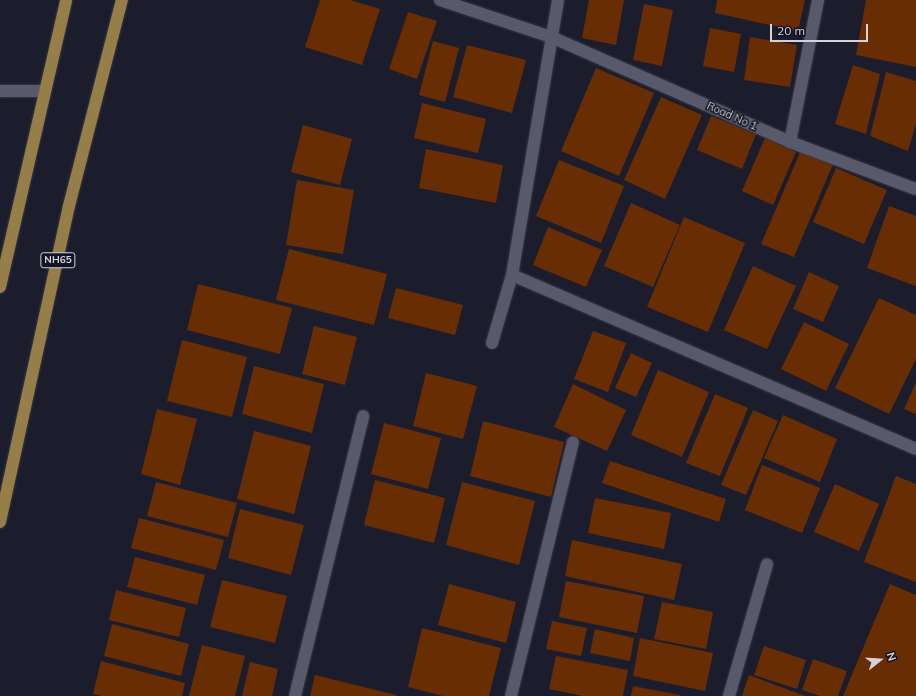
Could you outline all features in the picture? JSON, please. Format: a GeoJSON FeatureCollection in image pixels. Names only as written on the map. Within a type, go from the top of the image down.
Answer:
{"type":"FeatureCollection","features":[{"type":"Feature","properties":{"kind":"highway"},"geometry":{"type":"LineString","coordinates":[[0,287],[66,0]]}},
{"type":"Feature","properties":{"kind":"highway","name":"NH65"},"geometry":{"type":"LineString","coordinates":[[0,522],[70,206],[122,0]]}},
{"type":"Feature","properties":{"kind":"street","name":"Road No 1"},"geometry":{"type":"LineString","coordinates":[[440,0],[551,37],[790,142],[916,189]]}},
{"type":"Feature","properties":{"kind":"street"},"geometry":{"type":"LineString","coordinates":[[492,343],[512,275],[558,0]]}},
{"type":"Feature","properties":{"kind":"street"},"geometry":{"type":"LineString","coordinates":[[790,142],[818,0]]}},
{"type":"Feature","properties":{"kind":"street"},"geometry":{"type":"LineString","coordinates":[[0,91],[44,91]]}},
{"type":"Feature","properties":{"kind":"street"},"geometry":{"type":"LineString","coordinates":[[512,275],[916,448]]}},
{"type":"Feature","properties":{"kind":"street"},"geometry":{"type":"LineString","coordinates":[[295,696],[363,416]]}},
{"type":"Feature","properties":{"kind":"street"},"geometry":{"type":"LineString","coordinates":[[512,696],[573,442]]}},
{"type":"Feature","properties":{"kind":"street"},"geometry":{"type":"LineString","coordinates":[[729,696],[767,564]]}},
{"type":"Feature","properties":{"kind":"building"},"geometry":{"type":"Polygon","coordinates":[[[320,0],[350,0],[380,9],[362,65],[305,47],[320,0]]]}},
{"type":"Feature","properties":{"kind":"building"},"geometry":{"type":"Polygon","coordinates":[[[589,0],[624,0],[616,45],[582,38],[589,0]]]}},
{"type":"Feature","properties":{"kind":"building"},"geometry":{"type":"Polygon","coordinates":[[[717,0],[805,0],[798,31],[715,13],[717,0]]]}},
{"type":"Feature","properties":{"kind":"building"},"geometry":{"type":"Polygon","coordinates":[[[866,0],[916,0],[916,67],[856,55],[866,0]]]}},
{"type":"Feature","properties":{"kind":"building"},"geometry":{"type":"Polygon","coordinates":[[[644,4],[673,10],[662,66],[633,60],[644,4]]]}},
{"type":"Feature","properties":{"kind":"building"},"geometry":{"type":"Polygon","coordinates":[[[408,12],[437,21],[417,79],[389,69],[408,12]]]}},
{"type":"Feature","properties":{"kind":"building"},"geometry":{"type":"Polygon","coordinates":[[[710,28],[741,34],[734,72],[703,66],[710,28]]]}},
{"type":"Feature","properties":{"kind":"building"},"geometry":{"type":"Polygon","coordinates":[[[750,37],[797,45],[790,87],[744,80],[750,37]]]}},
{"type":"Feature","properties":{"kind":"building"},"geometry":{"type":"Polygon","coordinates":[[[433,41],[459,48],[445,102],[419,95],[433,41]]]}},
{"type":"Feature","properties":{"kind":"building"},"geometry":{"type":"Polygon","coordinates":[[[467,45],[526,60],[512,113],[453,97],[467,45]]]}},
{"type":"Feature","properties":{"kind":"building"},"geometry":{"type":"Polygon","coordinates":[[[853,65],[880,74],[866,134],[835,124],[853,65]]]}},
{"type":"Feature","properties":{"kind":"building"},"geometry":{"type":"Polygon","coordinates":[[[596,68],[654,93],[619,176],[561,151],[596,68]]]}},
{"type":"Feature","properties":{"kind":"building"},"geometry":{"type":"Polygon","coordinates":[[[886,72],[916,81],[916,124],[908,151],[870,136],[886,72]]]}},
{"type":"Feature","properties":{"kind":"building"},"geometry":{"type":"Polygon","coordinates":[[[661,97],[702,115],[665,199],[624,180],[661,97]]]}},
{"type":"Feature","properties":{"kind":"building"},"geometry":{"type":"Polygon","coordinates":[[[422,103],[486,119],[478,153],[414,138],[422,103]]]}},
{"type":"Feature","properties":{"kind":"building"},"geometry":{"type":"Polygon","coordinates":[[[711,116],[756,134],[742,169],[697,150],[711,116]]]}},
{"type":"Feature","properties":{"kind":"building"},"geometry":{"type":"Polygon","coordinates":[[[303,125],[352,139],[340,185],[291,172],[303,125]]]}},
{"type":"Feature","properties":{"kind":"building"},"geometry":{"type":"Polygon","coordinates":[[[765,138],[796,152],[773,205],[742,191],[765,138]]]}},
{"type":"Feature","properties":{"kind":"building"},"geometry":{"type":"Polygon","coordinates":[[[426,149],[503,165],[496,203],[419,188],[426,149]]]}},
{"type":"Feature","properties":{"kind":"building"},"geometry":{"type":"Polygon","coordinates":[[[801,150],[833,164],[794,257],[761,244],[801,150]]]}},
{"type":"Feature","properties":{"kind":"building"},"geometry":{"type":"Polygon","coordinates":[[[559,160],[624,186],[601,243],[536,216],[559,160]]]}},
{"type":"Feature","properties":{"kind":"building"},"geometry":{"type":"Polygon","coordinates":[[[836,168],[887,190],[864,244],[813,222],[836,168]]]}},
{"type":"Feature","properties":{"kind":"building"},"geometry":{"type":"Polygon","coordinates":[[[297,180],[354,190],[343,254],[286,245],[297,180]]]}},
{"type":"Feature","properties":{"kind":"building"},"geometry":{"type":"Polygon","coordinates":[[[631,203],[680,225],[653,287],[604,266],[631,203]]]}},
{"type":"Feature","properties":{"kind":"building"},"geometry":{"type":"Polygon","coordinates":[[[889,206],[916,216],[916,286],[867,268],[889,206]]]}},
{"type":"Feature","properties":{"kind":"building"},"geometry":{"type":"Polygon","coordinates":[[[684,217],[745,243],[708,332],[647,307],[684,217]]]}},
{"type":"Feature","properties":{"kind":"building"},"geometry":{"type":"Polygon","coordinates":[[[548,227],[602,250],[586,287],[533,265],[548,227]]]}},
{"type":"Feature","properties":{"kind":"building"},"geometry":{"type":"Polygon","coordinates":[[[289,249],[387,274],[374,325],[276,300],[289,249]]]}},
{"type":"Feature","properties":{"kind":"building"},"geometry":{"type":"Polygon","coordinates":[[[753,266],[796,286],[767,349],[724,330],[753,266]]]}},
{"type":"Feature","properties":{"kind":"building"},"geometry":{"type":"Polygon","coordinates":[[[809,272],[839,286],[823,322],[793,309],[809,272]]]}},
{"type":"Feature","properties":{"kind":"building"},"geometry":{"type":"Polygon","coordinates":[[[198,284],[292,308],[280,354],[187,330],[198,284]]]}},
{"type":"Feature","properties":{"kind":"building"},"geometry":{"type":"Polygon","coordinates":[[[396,288],[463,305],[455,335],[388,318],[396,288]]]}},
{"type":"Feature","properties":{"kind":"building"},"geometry":{"type":"Polygon","coordinates":[[[879,298],[916,315],[916,359],[889,414],[835,388],[879,298]]]}},
{"type":"Feature","properties":{"kind":"building"},"geometry":{"type":"Polygon","coordinates":[[[804,322],[849,344],[826,391],[781,369],[804,322]]]}},
{"type":"Feature","properties":{"kind":"building"},"geometry":{"type":"Polygon","coordinates":[[[314,326],[357,337],[345,385],[302,374],[314,326]]]}},
{"type":"Feature","properties":{"kind":"building"},"geometry":{"type":"Polygon","coordinates":[[[593,331],[626,343],[608,392],[574,379],[593,331]]]}},
{"type":"Feature","properties":{"kind":"building"},"geometry":{"type":"Polygon","coordinates":[[[182,340],[247,357],[232,417],[167,401],[182,340]]]}},
{"type":"Feature","properties":{"kind":"building"},"geometry":{"type":"Polygon","coordinates":[[[631,353],[652,363],[636,397],[615,388],[631,353]]]}},
{"type":"Feature","properties":{"kind":"building"},"geometry":{"type":"Polygon","coordinates":[[[254,366],[324,384],[312,433],[242,414],[254,366]]]}},
{"type":"Feature","properties":{"kind":"building"},"geometry":{"type":"Polygon","coordinates":[[[658,370],[709,392],[682,457],[631,435],[658,370]]]}},
{"type":"Feature","properties":{"kind":"building"},"geometry":{"type":"Polygon","coordinates":[[[426,373],[477,386],[463,439],[413,426],[426,373]]]}},
{"type":"Feature","properties":{"kind":"building"},"geometry":{"type":"Polygon","coordinates":[[[916,382],[916,414],[904,409],[916,382]]]}},
{"type":"Feature","properties":{"kind":"building"},"geometry":{"type":"Polygon","coordinates":[[[573,384],[626,410],[607,451],[554,427],[573,384]]]}},
{"type":"Feature","properties":{"kind":"building"},"geometry":{"type":"Polygon","coordinates":[[[715,394],[748,408],[720,476],[686,463],[715,394]]]}},
{"type":"Feature","properties":{"kind":"building"},"geometry":{"type":"Polygon","coordinates":[[[157,409],[197,419],[180,485],[141,474],[157,409]]]}},
{"type":"Feature","properties":{"kind":"building"},"geometry":{"type":"Polygon","coordinates":[[[753,410],[778,421],[746,495],[721,485],[753,410]]]}},
{"type":"Feature","properties":{"kind":"building"},"geometry":{"type":"Polygon","coordinates":[[[783,415],[837,439],[820,482],[764,458],[783,415]]]}},
{"type":"Feature","properties":{"kind":"building"},"geometry":{"type":"Polygon","coordinates":[[[483,421],[564,442],[551,497],[470,476],[483,421]]]}},
{"type":"Feature","properties":{"kind":"building"},"geometry":{"type":"Polygon","coordinates":[[[384,423],[441,438],[428,489],[371,474],[384,423]]]}},
{"type":"Feature","properties":{"kind":"building"},"geometry":{"type":"Polygon","coordinates":[[[254,431],[311,446],[294,514],[237,499],[254,431]]]}},
{"type":"Feature","properties":{"kind":"building"},"geometry":{"type":"Polygon","coordinates":[[[610,461],[726,499],[719,522],[602,483],[610,461]]]}},
{"type":"Feature","properties":{"kind":"building"},"geometry":{"type":"Polygon","coordinates":[[[762,465],[820,488],[802,533],[745,510],[762,465]]]}},
{"type":"Feature","properties":{"kind":"building"},"geometry":{"type":"Polygon","coordinates":[[[896,476],[916,484],[916,582],[864,562],[896,476]]]}},
{"type":"Feature","properties":{"kind":"building"},"geometry":{"type":"Polygon","coordinates":[[[375,480],[445,498],[434,543],[364,525],[375,480]]]}},
{"type":"Feature","properties":{"kind":"building"},"geometry":{"type":"Polygon","coordinates":[[[156,482],[237,503],[228,537],[147,516],[156,482]]]}},
{"type":"Feature","properties":{"kind":"building"},"geometry":{"type":"Polygon","coordinates":[[[462,482],[535,501],[519,565],[446,545],[462,482]]]}},
{"type":"Feature","properties":{"kind":"building"},"geometry":{"type":"Polygon","coordinates":[[[835,484],[879,504],[859,551],[814,532],[835,484]]]}},
{"type":"Feature","properties":{"kind":"building"},"geometry":{"type":"Polygon","coordinates":[[[595,498],[671,513],[664,549],[588,533],[595,498]]]}},
{"type":"Feature","properties":{"kind":"building"},"geometry":{"type":"Polygon","coordinates":[[[240,509],[304,525],[291,575],[228,558],[240,509]]]}},
{"type":"Feature","properties":{"kind":"building"},"geometry":{"type":"Polygon","coordinates":[[[139,518],[224,540],[216,570],[131,548],[139,518]]]}},
{"type":"Feature","properties":{"kind":"building"},"geometry":{"type":"Polygon","coordinates":[[[572,540],[682,564],[674,600],[565,576],[572,540]]]}},
{"type":"Feature","properties":{"kind":"building"},"geometry":{"type":"Polygon","coordinates":[[[135,557],[205,575],[197,605],[127,587],[135,557]]]}},
{"type":"Feature","properties":{"kind":"building"},"geometry":{"type":"Polygon","coordinates":[[[222,580],[287,596],[275,643],[210,627],[222,580]]]}},
{"type":"Feature","properties":{"kind":"building"},"geometry":{"type":"Polygon","coordinates":[[[566,581],[644,596],[637,633],[559,617],[566,581]]]}},
{"type":"Feature","properties":{"kind":"building"},"geometry":{"type":"Polygon","coordinates":[[[449,584],[516,602],[506,643],[438,625],[449,584]]]}},
{"type":"Feature","properties":{"kind":"building"},"geometry":{"type":"Polygon","coordinates":[[[890,584],[916,595],[916,696],[843,696],[890,584]]]}},
{"type":"Feature","properties":{"kind":"building"},"geometry":{"type":"Polygon","coordinates":[[[116,590],[186,608],[179,637],[109,620],[116,590]]]}},
{"type":"Feature","properties":{"kind":"building"},"geometry":{"type":"Polygon","coordinates":[[[662,602],[713,612],[706,649],[654,639],[662,602]]]}},
{"type":"Feature","properties":{"kind":"building"},"geometry":{"type":"Polygon","coordinates":[[[552,621],[587,628],[581,656],[546,649],[552,621]]]}},
{"type":"Feature","properties":{"kind":"building"},"geometry":{"type":"Polygon","coordinates":[[[112,624],[189,644],[181,676],[104,656],[112,624]]]}},
{"type":"Feature","properties":{"kind":"building"},"geometry":{"type":"Polygon","coordinates":[[[422,628],[501,648],[489,696],[443,696],[408,687],[422,628]]]}},
{"type":"Feature","properties":{"kind":"building"},"geometry":{"type":"Polygon","coordinates":[[[595,629],[634,638],[630,661],[590,653],[595,629]]]}},
{"type":"Feature","properties":{"kind":"building"},"geometry":{"type":"Polygon","coordinates":[[[640,638],[713,653],[705,691],[633,676],[640,638]]]}},
{"type":"Feature","properties":{"kind":"building"},"geometry":{"type":"Polygon","coordinates":[[[202,645],[245,656],[235,696],[189,696],[202,645]]]}},
{"type":"Feature","properties":{"kind":"building"},"geometry":{"type":"Polygon","coordinates":[[[764,646],[806,660],[797,689],[754,675],[764,646]]]}},
{"type":"Feature","properties":{"kind":"building"},"geometry":{"type":"Polygon","coordinates":[[[556,656],[628,670],[623,696],[583,696],[549,689],[556,656]]]}},
{"type":"Feature","properties":{"kind":"building"},"geometry":{"type":"Polygon","coordinates":[[[813,659],[847,671],[838,696],[820,696],[802,690],[813,659]]]}},
{"type":"Feature","properties":{"kind":"building"},"geometry":{"type":"Polygon","coordinates":[[[101,661],[185,683],[182,696],[102,696],[93,694],[101,661]]]}},
{"type":"Feature","properties":{"kind":"building"},"geometry":{"type":"Polygon","coordinates":[[[250,662],[278,669],[272,696],[242,696],[250,662]]]}},
{"type":"Feature","properties":{"kind":"building"},"geometry":{"type":"Polygon","coordinates":[[[315,675],[396,695],[396,696],[310,696],[315,675]]]}},
{"type":"Feature","properties":{"kind":"building"},"geometry":{"type":"Polygon","coordinates":[[[749,675],[805,696],[742,696],[749,675]]]}},
{"type":"Feature","properties":{"kind":"building"},"geometry":{"type":"Polygon","coordinates":[[[633,686],[680,695],[680,696],[631,696],[633,686]]]}}]}
